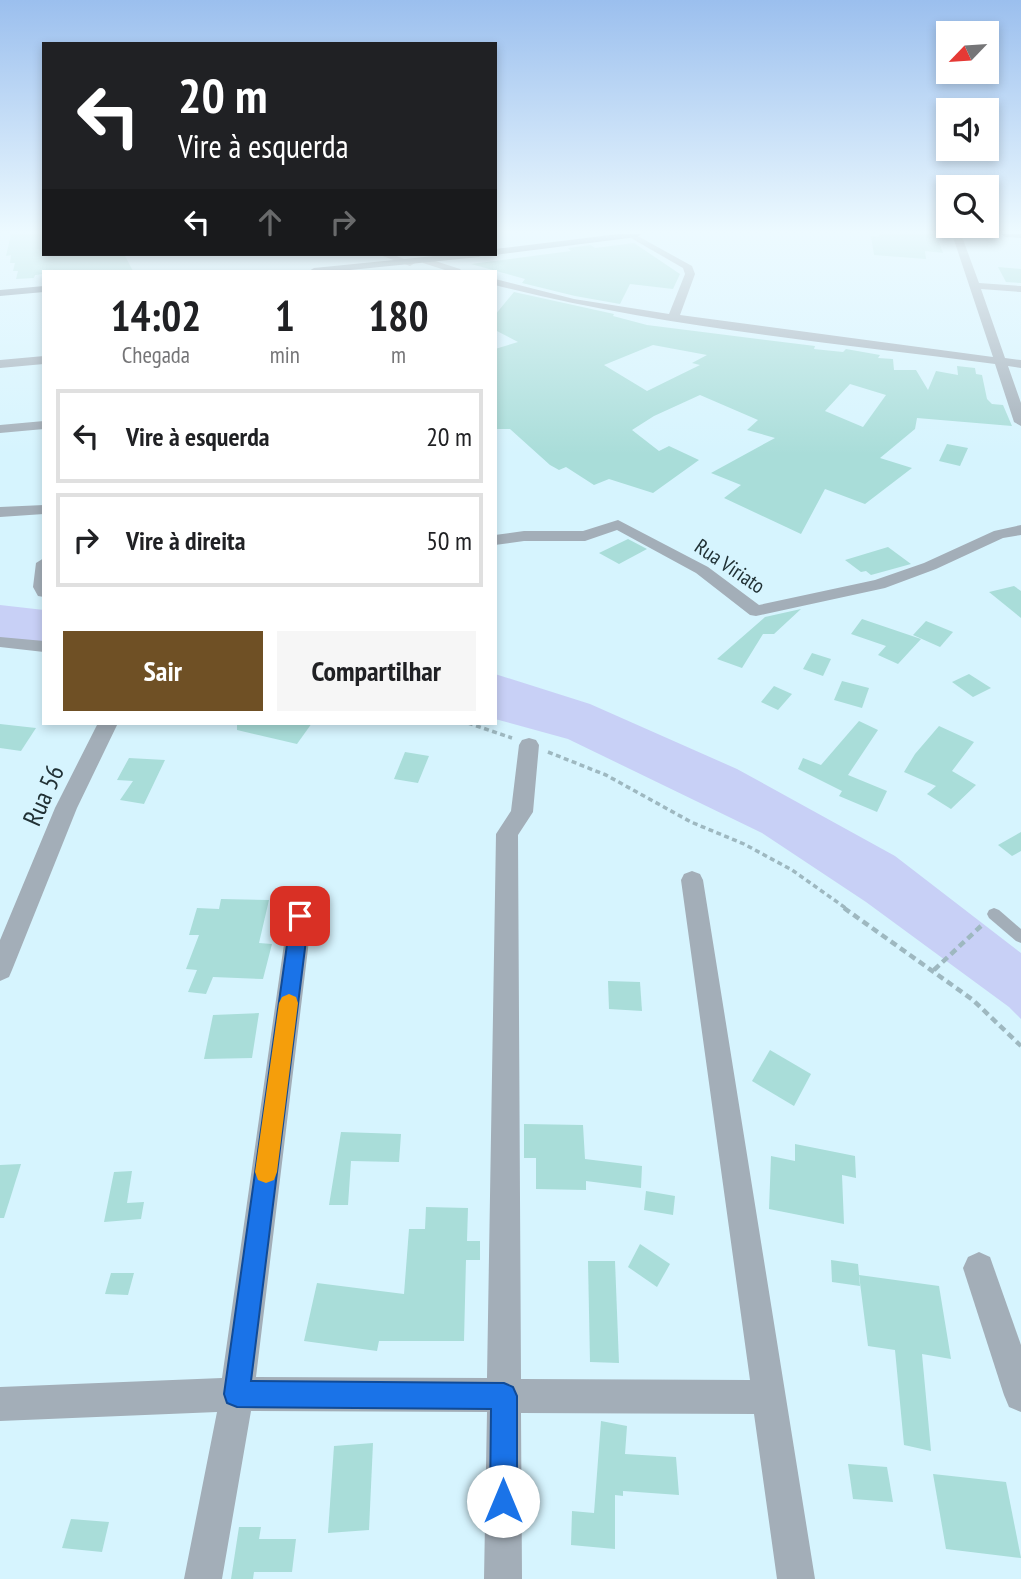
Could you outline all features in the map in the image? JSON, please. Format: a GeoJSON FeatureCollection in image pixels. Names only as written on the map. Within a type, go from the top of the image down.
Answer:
{"type":"FeatureCollection","features":[{"type":"Feature","properties":{"kind":"street"},"geometry":{"type":"LineString","coordinates":[[609,308],[1021,364]]}},
{"type":"Feature","properties":{"kind":"street"},"geometry":{"type":"LineString","coordinates":[[673,318],[677,308]]}},
{"type":"Feature","properties":{"kind":"street"},"geometry":{"type":"LineString","coordinates":[[982,308],[1021,422]]}},
{"type":"Feature","properties":{"kind":"street"},"geometry":{"type":"LineString","coordinates":[[0,364],[42,360]]}},
{"type":"Feature","properties":{"kind":"street"},"geometry":{"type":"LineString","coordinates":[[0,429],[42,425]]}},
{"type":"Feature","properties":{"kind":"street"},"geometry":{"type":"LineString","coordinates":[[0,512],[42,509]]}},
{"type":"Feature","properties":{"kind":"street","name":"Rua Viriato"},"geometry":{"type":"LineString","coordinates":[[497,540],[524,536],[585,536],[618,525],[702,570],[756,611],[879,584],[930,566],[999,534],[1021,530]]}},
{"type":"Feature","properties":{"kind":"street"},"geometry":{"type":"LineString","coordinates":[[0,659],[5,642],[42,647]]}},
{"type":"Feature","properties":{"kind":"street","name":"Rua 56"},"geometry":{"type":"LineString","coordinates":[[0,970],[66,808],[107,725]]}},
{"type":"Feature","properties":{"kind":"street"},"geometry":{"type":"LineString","coordinates":[[503,1579],[507,834],[522,812],[529,745]]}},
{"type":"Feature","properties":{"kind":"street"},"geometry":{"type":"LineString","coordinates":[[692,880],[796,1579]]}},
{"type":"Feature","properties":{"kind":"street"},"geometry":{"type":"LineString","coordinates":[[203,1579],[237,1394],[300,916]]}},
{"type":"Feature","properties":{"kind":"street"},"geometry":{"type":"LineString","coordinates":[[979,1268],[1021,1395]]}},
{"type":"Feature","properties":{"kind":"street"},"geometry":{"type":"LineString","coordinates":[[0,1404],[237,1394],[768,1397]]}},
{"type":"Feature","properties":{"kind":"lane"},"geometry":{"type":"LineString","coordinates":[[993,914],[1021,937]]}},
{"type":"Feature","properties":{"kind":"path"},"geometry":{"type":"LineString","coordinates":[[474,725],[606,775],[691,822],[744,844],[792,870],[974,999],[1021,1046]]}},
{"type":"Feature","properties":{"kind":"path"},"geometry":{"type":"LineString","coordinates":[[934,971],[993,914]]}},
{"type":"Feature","properties":{"kind":"water"},"geometry":{"type":"Polygon","coordinates":[[[0,605],[42,610],[42,644],[0,638],[0,605]]]}},
{"type":"Feature","properties":{"kind":"water"},"geometry":{"type":"Polygon","coordinates":[[[497,675],[590,704],[737,769],[895,856],[1021,953],[1021,1019],[1009,1007],[866,902],[762,833],[568,739],[497,720],[497,675]]]}},
{"type":"Feature","properties":{"kind":"building"},"geometry":{"type":"Polygon","coordinates":[[[501,308],[585,308],[647,325],[815,346],[814,349],[843,352],[846,349],[880,355],[878,358],[893,359],[894,370],[916,370],[928,390],[936,371],[958,375],[957,366],[975,368],[976,374],[982,375],[987,399],[992,404],[1003,405],[1012,426],[917,418],[915,429],[880,458],[912,468],[865,504],[825,489],[801,534],[724,498],[741,485],[711,473],[775,438],[747,430],[758,420],[700,395],[654,416],[632,430],[659,451],[669,446],[699,460],[653,493],[609,479],[594,485],[566,467],[559,470],[550,465],[510,429],[497,429],[497,348],[518,342],[497,331],[497,313],[501,308]],[[653,345],[604,365],[647,391],[700,365],[692,363],[707,355],[653,345]],[[850,384],[825,411],[863,427],[886,395],[850,384]]]}},
{"type":"Feature","properties":{"kind":"building"},"geometry":{"type":"Polygon","coordinates":[[[947,444],[968,448],[960,466],[939,461],[947,444]]]}},
{"type":"Feature","properties":{"kind":"building"},"geometry":{"type":"Polygon","coordinates":[[[628,539],[647,549],[619,564],[599,553],[628,539]]]}},
{"type":"Feature","properties":{"kind":"building"},"geometry":{"type":"Polygon","coordinates":[[[888,547],[911,564],[871,575],[866,571],[861,572],[845,560],[888,547]]]}},
{"type":"Feature","properties":{"kind":"building"},"geometry":{"type":"Polygon","coordinates":[[[1014,586],[1021,591],[1021,618],[989,592],[1014,586]]]}},
{"type":"Feature","properties":{"kind":"building"},"geometry":{"type":"Polygon","coordinates":[[[801,609],[774,634],[763,634],[742,668],[717,659],[765,617],[801,609]]]}},
{"type":"Feature","properties":{"kind":"building"},"geometry":{"type":"Polygon","coordinates":[[[862,619],[921,639],[898,664],[878,655],[886,646],[851,634],[862,619]]]}},
{"type":"Feature","properties":{"kind":"building"},"geometry":{"type":"Polygon","coordinates":[[[926,621],[953,632],[940,647],[913,635],[926,621]]]}},
{"type":"Feature","properties":{"kind":"building"},"geometry":{"type":"Polygon","coordinates":[[[812,653],[831,659],[823,676],[803,669],[812,653]]]}},
{"type":"Feature","properties":{"kind":"building"},"geometry":{"type":"Polygon","coordinates":[[[969,674],[991,688],[973,697],[952,682],[969,674]]]}},
{"type":"Feature","properties":{"kind":"building"},"geometry":{"type":"Polygon","coordinates":[[[842,681],[869,688],[862,708],[834,700],[842,681]]]}},
{"type":"Feature","properties":{"kind":"building"},"geometry":{"type":"Polygon","coordinates":[[[774,686],[792,694],[778,710],[761,702],[774,686]]]}},
{"type":"Feature","properties":{"kind":"building"},"geometry":{"type":"Polygon","coordinates":[[[859,721],[878,730],[848,775],[887,791],[877,812],[839,796],[842,791],[798,769],[803,758],[821,765],[859,721]]]}},
{"type":"Feature","properties":{"kind":"building"},"geometry":{"type":"Polygon","coordinates":[[[0,724],[36,728],[21,751],[0,748],[0,724]]]}},
{"type":"Feature","properties":{"kind":"building"},"geometry":{"type":"Polygon","coordinates":[[[237,725],[311,725],[297,744],[237,730],[237,725]]]}},
{"type":"Feature","properties":{"kind":"building"},"geometry":{"type":"Polygon","coordinates":[[[939,726],[974,742],[952,771],[976,785],[951,809],[927,794],[936,786],[904,772],[915,754],[939,726]]]}},
{"type":"Feature","properties":{"kind":"building"},"geometry":{"type":"Polygon","coordinates":[[[405,752],[429,756],[418,783],[394,779],[405,752]]]}},
{"type":"Feature","properties":{"kind":"building"},"geometry":{"type":"Polygon","coordinates":[[[129,758],[165,760],[144,804],[120,800],[133,781],[117,780],[129,758]]]}},
{"type":"Feature","properties":{"kind":"building"},"geometry":{"type":"Polygon","coordinates":[[[1021,832],[1021,851],[1012,856],[998,845],[1021,832]]]}},
{"type":"Feature","properties":{"kind":"building"},"geometry":{"type":"Polygon","coordinates":[[[221,899],[269,900],[259,943],[272,944],[263,979],[213,977],[206,994],[188,992],[197,970],[186,969],[199,935],[189,935],[197,908],[219,909],[221,899]]]}},
{"type":"Feature","properties":{"kind":"building"},"geometry":{"type":"Polygon","coordinates":[[[608,981],[640,982],[642,1011],[609,1009],[608,981]]]}},
{"type":"Feature","properties":{"kind":"building"},"geometry":{"type":"Polygon","coordinates":[[[259,1013],[252,1058],[204,1059],[213,1015],[259,1013]]]}},
{"type":"Feature","properties":{"kind":"building"},"geometry":{"type":"Polygon","coordinates":[[[770,1050],[811,1074],[794,1106],[752,1081],[770,1050]]]}},
{"type":"Feature","properties":{"kind":"building"},"geometry":{"type":"Polygon","coordinates":[[[524,1124],[583,1125],[585,1159],[642,1166],[641,1188],[586,1181],[586,1190],[536,1189],[536,1158],[524,1158],[524,1124]]]}},
{"type":"Feature","properties":{"kind":"building"},"geometry":{"type":"Polygon","coordinates":[[[341,1132],[401,1134],[399,1162],[351,1161],[348,1205],[329,1205],[341,1132]]]}},
{"type":"Feature","properties":{"kind":"building"},"geometry":{"type":"Polygon","coordinates":[[[795,1144],[855,1156],[856,1178],[842,1175],[844,1224],[769,1209],[771,1156],[795,1161],[795,1144]]]}},
{"type":"Feature","properties":{"kind":"building"},"geometry":{"type":"Polygon","coordinates":[[[21,1164],[4,1218],[0,1218],[0,1165],[21,1164]]]}},
{"type":"Feature","properties":{"kind":"building"},"geometry":{"type":"Polygon","coordinates":[[[132,1171],[127,1203],[144,1202],[141,1219],[104,1222],[114,1172],[132,1171]]]}},
{"type":"Feature","properties":{"kind":"building"},"geometry":{"type":"Polygon","coordinates":[[[646,1191],[675,1196],[673,1215],[644,1210],[646,1191]]]}},
{"type":"Feature","properties":{"kind":"building"},"geometry":{"type":"Polygon","coordinates":[[[426,1207],[468,1208],[467,1241],[480,1241],[480,1260],[466,1260],[464,1341],[379,1341],[377,1351],[304,1341],[317,1283],[404,1294],[409,1229],[425,1229],[426,1207]]]}},
{"type":"Feature","properties":{"kind":"building"},"geometry":{"type":"Polygon","coordinates":[[[640,1244],[670,1264],[657,1287],[628,1267],[640,1244]]]}},
{"type":"Feature","properties":{"kind":"building"},"geometry":{"type":"Polygon","coordinates":[[[831,1260],[858,1264],[860,1286],[832,1282],[831,1260]]]}},
{"type":"Feature","properties":{"kind":"building"},"geometry":{"type":"Polygon","coordinates":[[[588,1261],[615,1261],[619,1363],[590,1362],[588,1261]]]}},
{"type":"Feature","properties":{"kind":"building"},"geometry":{"type":"Polygon","coordinates":[[[111,1273],[134,1273],[128,1295],[105,1294],[111,1273]]]}},
{"type":"Feature","properties":{"kind":"building"},"geometry":{"type":"Polygon","coordinates":[[[859,1275],[939,1286],[951,1359],[922,1354],[931,1451],[904,1445],[895,1350],[868,1346],[859,1275]]]}},
{"type":"Feature","properties":{"kind":"building"},"geometry":{"type":"Polygon","coordinates":[[[601,1421],[627,1426],[625,1454],[676,1457],[679,1495],[623,1491],[623,1496],[615,1495],[615,1549],[571,1545],[572,1511],[594,1513],[601,1421]]]}},
{"type":"Feature","properties":{"kind":"building"},"geometry":{"type":"Polygon","coordinates":[[[373,1443],[369,1530],[328,1533],[334,1446],[373,1443]]]}},
{"type":"Feature","properties":{"kind":"building"},"geometry":{"type":"Polygon","coordinates":[[[848,1464],[887,1467],[893,1502],[853,1499],[848,1464]]]}},
{"type":"Feature","properties":{"kind":"building"},"geometry":{"type":"Polygon","coordinates":[[[933,1474],[1006,1482],[1021,1558],[946,1549],[933,1474]]]}},
{"type":"Feature","properties":{"kind":"building"},"geometry":{"type":"Polygon","coordinates":[[[71,1519],[109,1522],[102,1552],[62,1548],[71,1519]]]}},
{"type":"Feature","properties":{"kind":"building"},"geometry":{"type":"Polygon","coordinates":[[[239,1527],[261,1527],[259,1539],[296,1539],[292,1572],[254,1572],[253,1579],[231,1579],[239,1527]]]}},
{"type":"Feature","properties":{"kind":"slow traffic"},"geometry":{"type":"LineString","coordinates":[[266,1172],[289,1003]]}},
{"type":"Feature","properties":{"kind":"route"},"geometry":{"type":"LineString","coordinates":[[300,916],[237,1394],[504,1396],[503,1501]]}}]}
